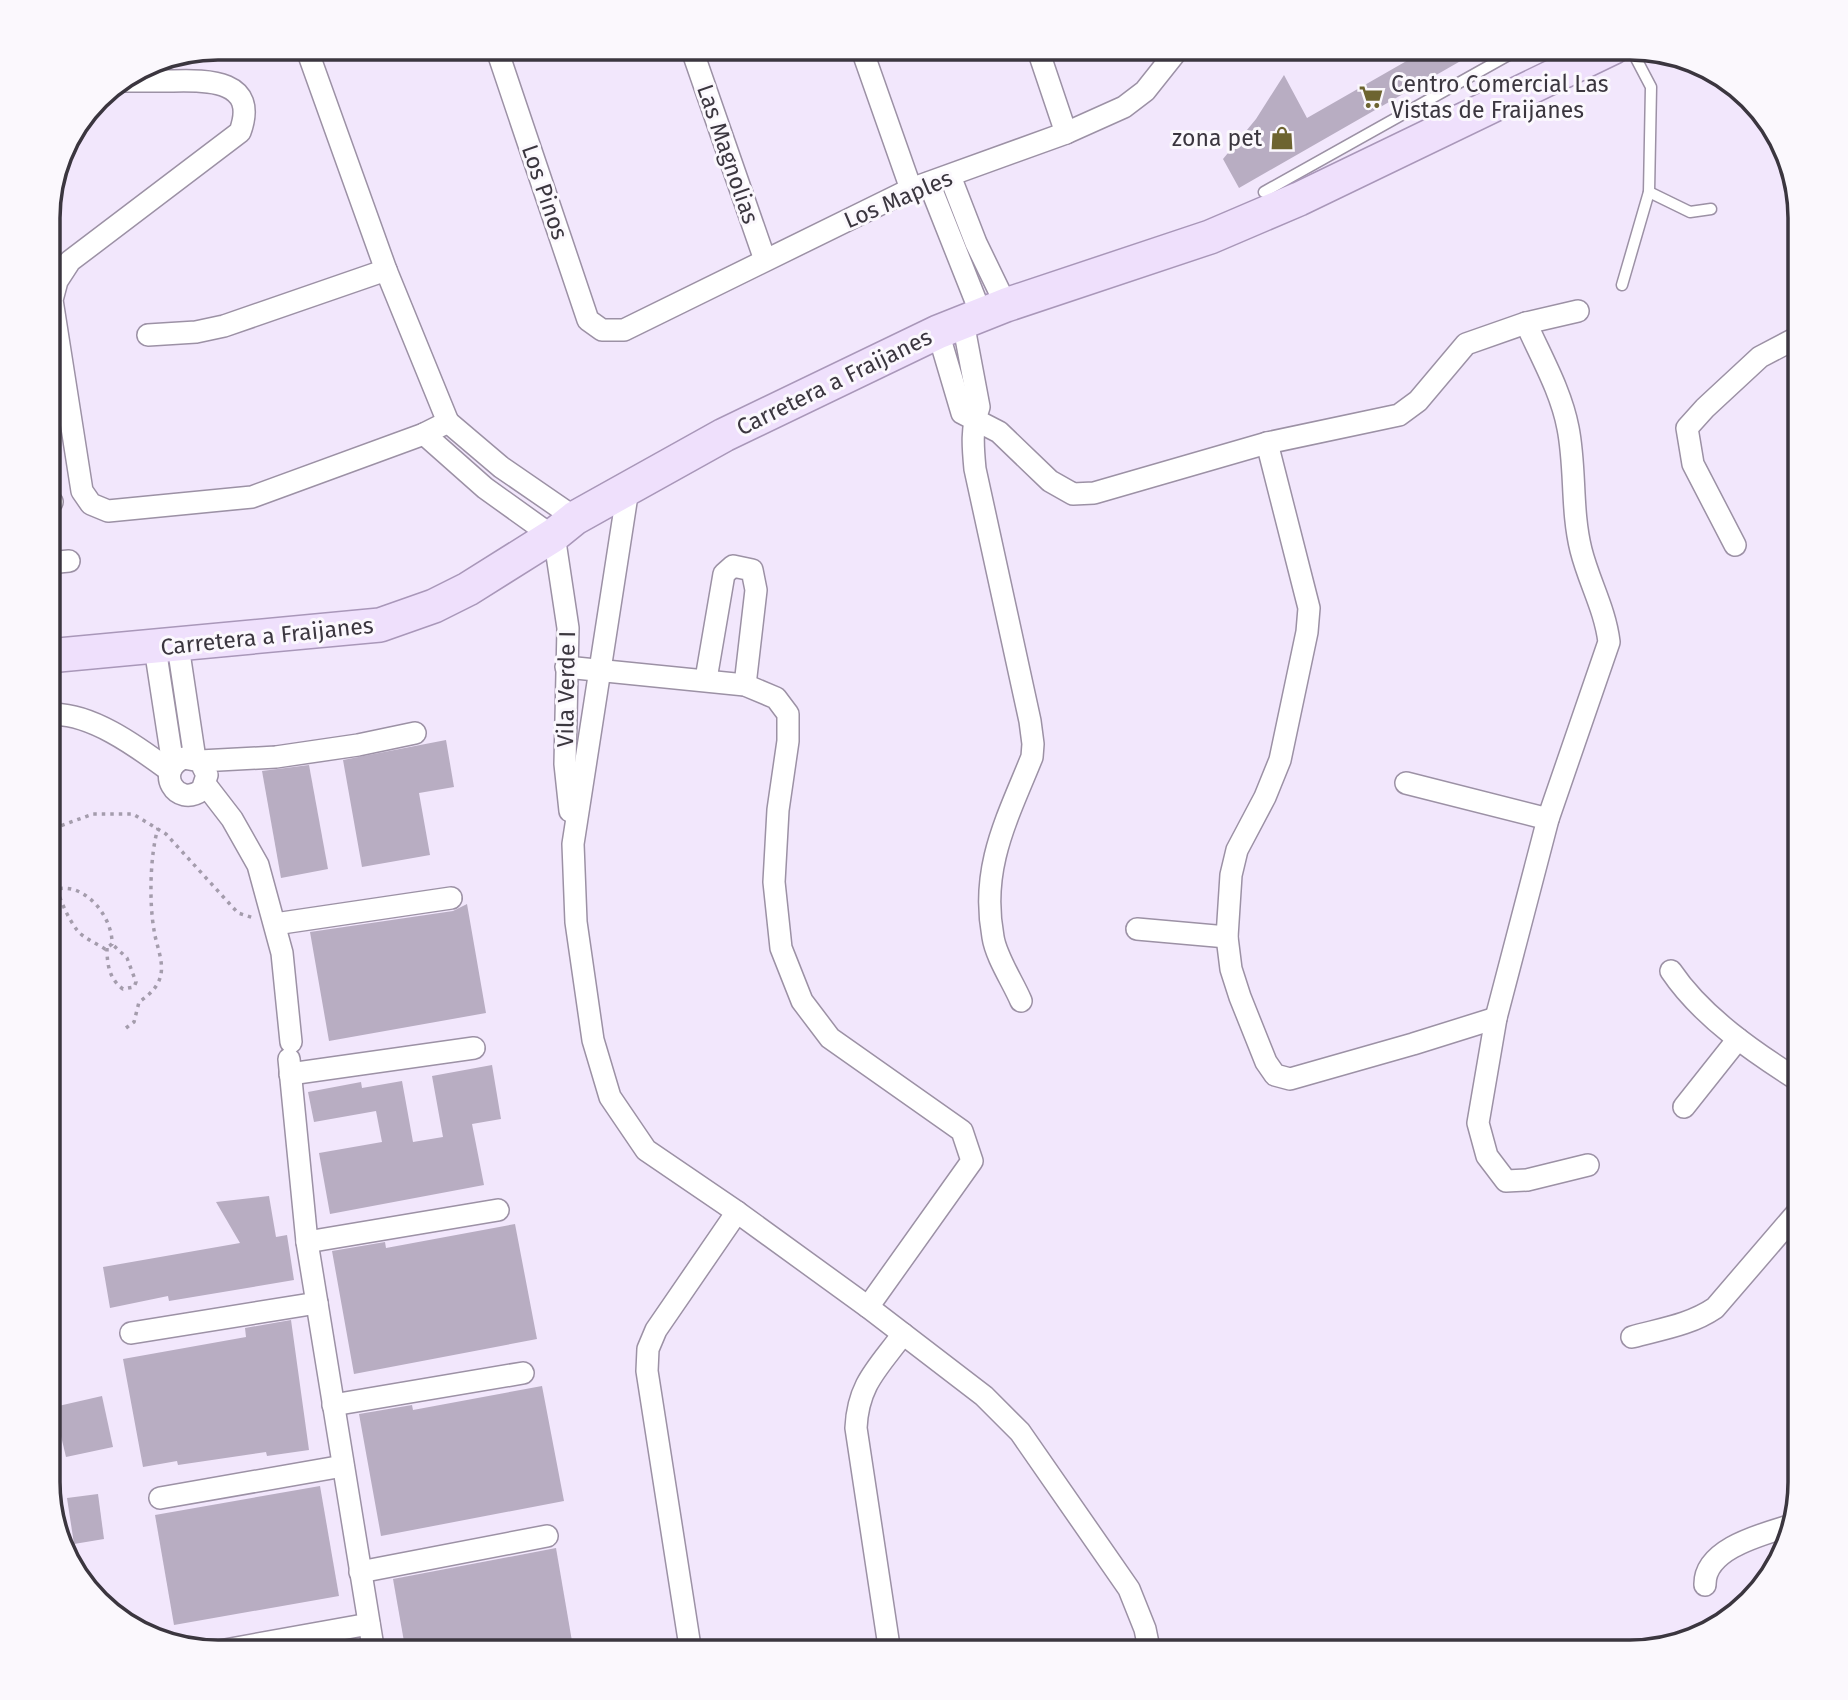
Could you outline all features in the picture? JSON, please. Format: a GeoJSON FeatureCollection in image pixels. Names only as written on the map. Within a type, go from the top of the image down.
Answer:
{"type":"FeatureCollection","features":[{"type":"Feature","properties":{"kind":"main road","name":"Carretera a Fraijanes"},"geometry":{"type":"LineString","coordinates":[[60,655],[380,625],[434,606],[468,589],[561,529],[724,435],[972,318],[1210,237],[1293,189],[1585,60]]}},
{"type":"Feature","properties":{"kind":"street"},"geometry":{"type":"LineString","coordinates":[[311,60],[386,270],[448,422],[500,467],[561,529]]}},
{"type":"Feature","properties":{"kind":"street","name":"Los Pinos"},"geometry":{"type":"LineString","coordinates":[[500,60],[589,320],[602,330]]}},
{"type":"Feature","properties":{"kind":"street","name":"Las Magnolias"},"geometry":{"type":"LineString","coordinates":[[696,60],[765,260]]}},
{"type":"Feature","properties":{"kind":"street"},"geometry":{"type":"LineString","coordinates":[[867,60],[972,318]]}},
{"type":"Feature","properties":{"kind":"street"},"geometry":{"type":"LineString","coordinates":[[1041,60],[1066,133]]}},
{"type":"Feature","properties":{"kind":"street","name":"Los Maples"},"geometry":{"type":"LineString","coordinates":[[602,330],[624,330],[920,186],[1066,133],[1124,107],[1145,91],[1170,60]]}},
{"type":"Feature","properties":{"kind":"street"},"geometry":{"type":"LineString","coordinates":[[60,276],[70,261],[240,132],[244,120],[243,105],[236,91],[224,84],[209,80],[139,81]]}},
{"type":"Feature","properties":{"kind":"street"},"geometry":{"type":"LineString","coordinates":[[950,176],[976,243],[972,318],[962,413],[999,432],[1050,481],[1073,494],[1094,493],[1267,443],[1399,415],[1418,401],[1466,344],[1526,323],[1578,311]]}},
{"type":"Feature","properties":{"kind":"street"},"geometry":{"type":"LineString","coordinates":[[148,335],[224,327],[386,270]]}},
{"type":"Feature","properties":{"kind":"street"},"geometry":{"type":"LineString","coordinates":[[1526,323],[1560,399],[1568,426],[1573,463],[1575,518],[1581,552],[1606,621],[1609,642],[1548,819],[1496,1018],[1478,1123],[1487,1156],[1506,1181],[1527,1180],[1588,1165]]}},
{"type":"Feature","properties":{"kind":"street"},"geometry":{"type":"LineString","coordinates":[[1735,545],[1693,464],[1687,428],[1704,408],[1760,358],[1788,342]]}},
{"type":"Feature","properties":{"kind":"street"},"geometry":{"type":"LineString","coordinates":[[60,351],[82,491],[91,504],[108,511],[252,497],[424,434],[448,422]]}},
{"type":"Feature","properties":{"kind":"street"},"geometry":{"type":"LineString","coordinates":[[974,419],[975,470],[1033,744],[1031,757],[996,845],[988,886],[993,939],[1021,1001]]}},
{"type":"Feature","properties":{"kind":"street"},"geometry":{"type":"LineString","coordinates":[[424,434],[485,488],[561,529]]}},
{"type":"Feature","properties":{"kind":"street"},"geometry":{"type":"LineString","coordinates":[[1267,443],[1309,608],[1307,632],[1280,760],[1265,797],[1237,850],[1231,876],[1227,937],[1231,969],[1240,997],[1266,1062],[1275,1075],[1290,1079],[1496,1018]]}},
{"type":"Feature","properties":{"kind":"street"},"geometry":{"type":"LineString","coordinates":[[628,489],[573,844],[576,922],[585,988],[593,1040],[610,1097],[646,1150],[868,1307],[984,1396],[1020,1432],[1129,1589],[1147,1640]]}},
{"type":"Feature","properties":{"kind":"street","name":"Vila Verde I"},"geometry":{"type":"LineString","coordinates":[[561,529],[568,628],[565,764],[573,844]]}},
{"type":"Feature","properties":{"kind":"street"},"geometry":{"type":"LineString","coordinates":[[60,562],[69,561]]}},
{"type":"Feature","properties":{"kind":"street"},"geometry":{"type":"LineString","coordinates":[[706,680],[724,574],[733,566],[752,570],[756,590],[745,685]]}},
{"type":"Feature","properties":{"kind":"street"},"geometry":{"type":"LineString","coordinates":[[167,647],[197,760],[206,770],[205,784],[197,793],[191,795],[178,793],[170,783],[172,768],[167,647]]}},
{"type":"Feature","properties":{"kind":"street"},"geometry":{"type":"LineString","coordinates":[[566,667],[745,685],[776,698],[788,714],[788,741],[778,810],[774,883],[781,948],[802,1002],[830,1038],[962,1131],[972,1161],[868,1307]]}},
{"type":"Feature","properties":{"kind":"street"},"geometry":{"type":"LineString","coordinates":[[60,713],[86,720],[172,768]]}},
{"type":"Feature","properties":{"kind":"street"},"geometry":{"type":"LineString","coordinates":[[172,768],[184,758],[197,760],[301,754],[415,733]]}},
{"type":"Feature","properties":{"kind":"street"},"geometry":{"type":"LineString","coordinates":[[1406,783],[1548,819]]}},
{"type":"Feature","properties":{"kind":"street"},"geometry":{"type":"LineString","coordinates":[[205,784],[232,818],[258,865],[282,953],[307,1242],[372,1640]]}},
{"type":"Feature","properties":{"kind":"street"},"geometry":{"type":"LineString","coordinates":[[274,919],[451,898]]}},
{"type":"Feature","properties":{"kind":"street"},"geometry":{"type":"LineString","coordinates":[[1137,929],[1227,937]]}},
{"type":"Feature","properties":{"kind":"street"},"geometry":{"type":"LineString","coordinates":[[1671,971],[1680,984],[1738,1039],[1788,1074]]}},
{"type":"Feature","properties":{"kind":"street"},"geometry":{"type":"LineString","coordinates":[[1684,1107],[1738,1039]]}},
{"type":"Feature","properties":{"kind":"street"},"geometry":{"type":"LineString","coordinates":[[290,1059],[474,1048]]}},
{"type":"Feature","properties":{"kind":"street"},"geometry":{"type":"LineString","coordinates":[[307,1242],[498,1210]]}},
{"type":"Feature","properties":{"kind":"street"},"geometry":{"type":"LineString","coordinates":[[689,1640],[647,1371],[648,1349],[656,1330],[737,1212]]}},
{"type":"Feature","properties":{"kind":"street"},"geometry":{"type":"LineString","coordinates":[[1632,1337],[1687,1322],[1715,1308],[1788,1223]]}},
{"type":"Feature","properties":{"kind":"street"},"geometry":{"type":"LineString","coordinates":[[131,1333],[317,1303]]}},
{"type":"Feature","properties":{"kind":"street"},"geometry":{"type":"LineString","coordinates":[[889,1640],[856,1428],[857,1410],[864,1386],[903,1334]]}},
{"type":"Feature","properties":{"kind":"street"},"geometry":{"type":"LineString","coordinates":[[334,1405],[523,1373]]}},
{"type":"Feature","properties":{"kind":"street"},"geometry":{"type":"LineString","coordinates":[[160,1498],[343,1466]]}},
{"type":"Feature","properties":{"kind":"street"},"geometry":{"type":"LineString","coordinates":[[1704,1585],[1704,1576],[1711,1563],[1727,1550],[1781,1529]]}},
{"type":"Feature","properties":{"kind":"street"},"geometry":{"type":"LineString","coordinates":[[360,1572],[547,1536]]}},
{"type":"Feature","properties":{"kind":"street"},"geometry":{"type":"LineString","coordinates":[[280,1640],[369,1624]]}},
{"type":"Feature","properties":{"kind":"lane"},"geometry":{"type":"LineString","coordinates":[[1264,192],[1293,189],[1502,60]]}},
{"type":"Feature","properties":{"kind":"lane"},"geometry":{"type":"LineString","coordinates":[[1622,285],[1649,192],[1651,87],[1637,60]]}},
{"type":"Feature","properties":{"kind":"lane"},"geometry":{"type":"LineString","coordinates":[[1649,192],[1690,212],[1711,209]]}},
{"type":"Feature","properties":{"kind":"path"},"geometry":{"type":"LineString","coordinates":[[60,826],[93,814],[133,814],[158,828],[238,912],[259,920],[274,919]]}},
{"type":"Feature","properties":{"kind":"path"},"geometry":{"type":"LineString","coordinates":[[126,1027],[134,1023],[139,1002],[149,995],[160,981],[163,968],[153,928],[152,901],[154,850],[158,828]]}},
{"type":"Feature","properties":{"kind":"path"},"geometry":{"type":"LineString","coordinates":[[60,889],[68,887],[87,896],[101,911],[113,932],[112,944],[107,948]]}},
{"type":"Feature","properties":{"kind":"path"},"geometry":{"type":"LineString","coordinates":[[60,895],[67,914],[78,932],[107,948]]}},
{"type":"Feature","properties":{"kind":"path"},"geometry":{"type":"LineString","coordinates":[[107,948],[107,961],[115,983],[123,989],[134,987],[136,982],[127,958],[112,944]]}},
{"type":"Feature","properties":{"kind":"building","name":"Centro Comercial Las Vistas de Fraijanes"},"geometry":{"type":"Polygon","coordinates":[[[1408,60],[1462,60],[1239,188],[1223,159],[1256,119],[1284,75],[1307,118],[1408,60]]]}},
{"type":"Feature","properties":{"kind":"building"},"geometry":{"type":"Polygon","coordinates":[[[446,740],[454,787],[419,793],[430,855],[362,867],[343,760],[446,740]]]}},
{"type":"Feature","properties":{"kind":"building"},"geometry":{"type":"Polygon","coordinates":[[[309,765],[328,869],[281,878],[262,771],[309,765]]]}},
{"type":"Feature","properties":{"kind":"building"},"geometry":{"type":"Polygon","coordinates":[[[467,904],[486,1013],[329,1041],[310,932],[453,911],[467,904]]]}},
{"type":"Feature","properties":{"kind":"building"},"geometry":{"type":"Polygon","coordinates":[[[492,1065],[501,1119],[472,1124],[484,1185],[330,1214],[319,1153],[382,1142],[376,1111],[314,1122],[308,1092],[361,1082],[362,1088],[402,1081],[413,1142],[443,1137],[432,1076],[492,1065]]]}},
{"type":"Feature","properties":{"kind":"building"},"geometry":{"type":"Polygon","coordinates":[[[269,1196],[276,1237],[287,1235],[294,1280],[169,1301],[168,1296],[110,1308],[103,1267],[240,1243],[216,1202],[269,1196]]]}},
{"type":"Feature","properties":{"kind":"building"},"geometry":{"type":"Polygon","coordinates":[[[515,1224],[537,1339],[354,1374],[332,1251],[385,1242],[386,1248],[515,1224]]]}},
{"type":"Feature","properties":{"kind":"building"},"geometry":{"type":"Polygon","coordinates":[[[291,1320],[309,1450],[267,1456],[266,1452],[178,1465],[177,1461],[143,1467],[123,1359],[246,1337],[245,1328],[291,1320]]]}},
{"type":"Feature","properties":{"kind":"building"},"geometry":{"type":"Polygon","coordinates":[[[542,1386],[564,1501],[381,1536],[359,1414],[412,1405],[413,1410],[542,1386]]]}},
{"type":"Feature","properties":{"kind":"building"},"geometry":{"type":"Polygon","coordinates":[[[102,1396],[113,1447],[66,1457],[60,1432],[60,1406],[102,1396]]]}},
{"type":"Feature","properties":{"kind":"building"},"geometry":{"type":"Polygon","coordinates":[[[320,1486],[339,1596],[174,1625],[155,1515],[320,1486]]]}},
{"type":"Feature","properties":{"kind":"building"},"geometry":{"type":"Polygon","coordinates":[[[98,1494],[104,1539],[74,1544],[67,1498],[98,1494]]]}},
{"type":"Feature","properties":{"kind":"building"},"geometry":{"type":"Polygon","coordinates":[[[556,1548],[572,1640],[404,1640],[393,1579],[556,1548]]]}},
{"type":"Feature","properties":{"kind":"place","name":"Centro Comercial Las Vistas de Fraijanes"},"geometry":{"type":"Point","coordinates":[1371,97]}},
{"type":"Feature","properties":{"kind":"place","name":"zona pet"},"geometry":{"type":"Point","coordinates":[1282,138]}}]}
